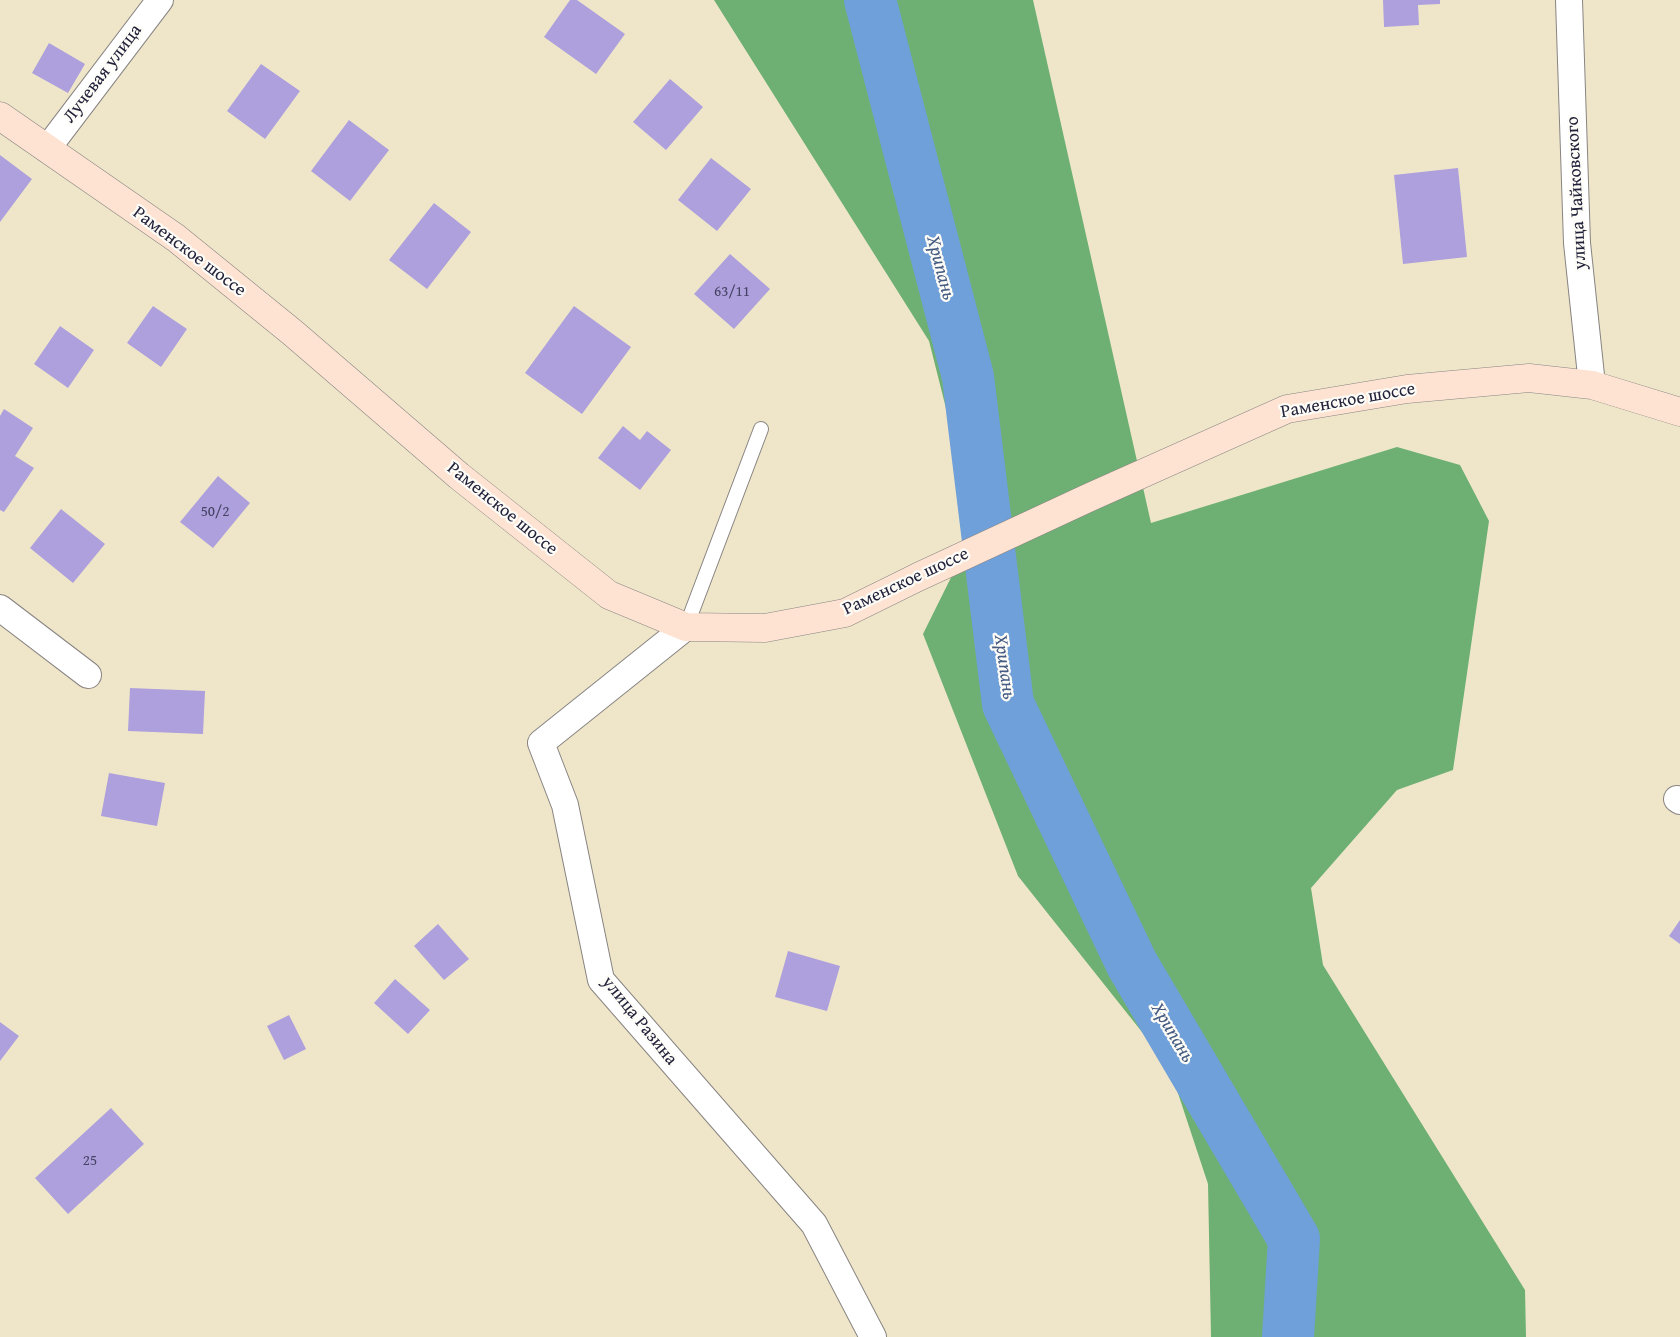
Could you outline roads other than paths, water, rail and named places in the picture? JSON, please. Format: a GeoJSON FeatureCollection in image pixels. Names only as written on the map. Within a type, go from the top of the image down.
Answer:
{"type":"FeatureCollection","features":[{"type":"Feature","properties":{"kind":"main road","name":"Раменское шоссе"},"geometry":{"type":"LineString","coordinates":[[0,116],[176,238],[293,333],[459,476],[609,595],[686,628],[766,628],[845,613],[998,540],[1287,409],[1407,389],[1529,378],[1592,384],[1680,412]]}},
{"type":"Feature","properties":{"kind":"street","name":"Лучевая улица"},"geometry":{"type":"LineString","coordinates":[[47,149],[160,0]]}},
{"type":"Feature","properties":{"kind":"street","name":"улица Чайковского"},"geometry":{"type":"LineString","coordinates":[[1569,0],[1578,243],[1592,384]]}},
{"type":"Feature","properties":{"kind":"street"},"geometry":{"type":"LineString","coordinates":[[0,608],[88,675]]}},
{"type":"Feature","properties":{"kind":"street","name":"улица Разина"},"geometry":{"type":"LineString","coordinates":[[686,628],[541,743],[565,805],[601,980],[814,1224],[873,1337]]}},
{"type":"Feature","properties":{"kind":"lane"},"geometry":{"type":"LineString","coordinates":[[686,628],[761,429]]}},
{"type":"Feature","properties":{"kind":"waterway","name":"Хрипань"},"geometry":{"type":"LineString","coordinates":[[870,0],[968,377],[1008,704],[1132,964],[1294,1239],[1288,1337]]}}]}
